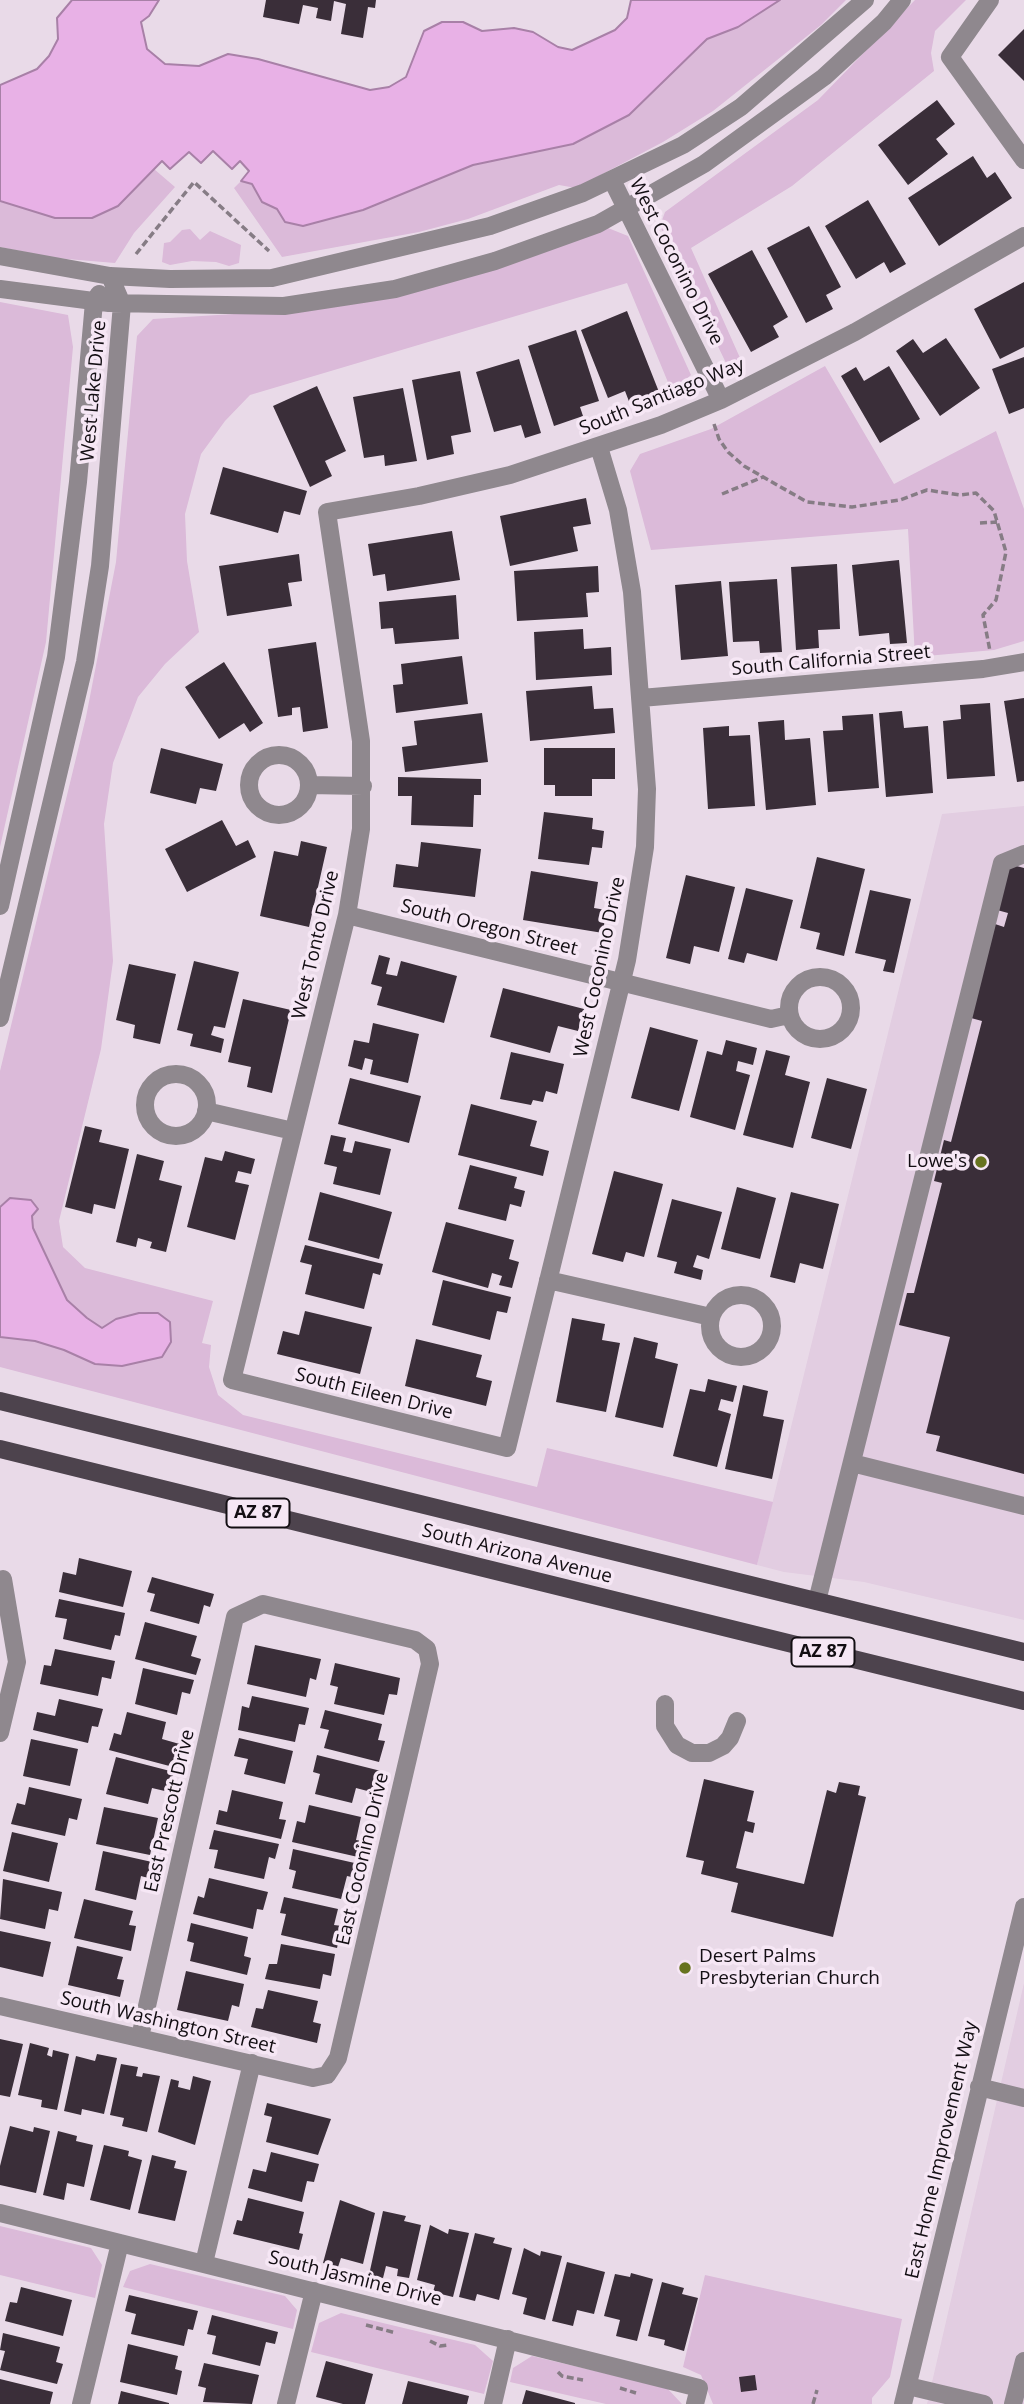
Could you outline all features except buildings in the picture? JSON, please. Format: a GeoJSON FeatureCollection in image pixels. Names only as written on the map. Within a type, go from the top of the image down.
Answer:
{"type":"FeatureCollection","features":[{"type":"Feature","properties":{"kind":"main road","name":"South Arizona Avenue"},"geometry":{"type":"LineString","coordinates":[[0,1401],[1024,1652]]}},
{"type":"Feature","properties":{"kind":"main road","name":"South Arizona Avenue"},"geometry":{"type":"LineString","coordinates":[[0,1449],[1024,1701]]}},
{"type":"Feature","properties":{"kind":"street"},"geometry":{"type":"LineString","coordinates":[[0,256],[110,276],[170,279],[272,278],[489,226],[612,180],[684,145],[741,107],[865,0]]}},
{"type":"Feature","properties":{"kind":"street"},"geometry":{"type":"LineString","coordinates":[[0,289],[122,304],[284,306],[395,289],[495,261],[598,224],[704,164],[824,77],[884,22],[902,0]]}},
{"type":"Feature","properties":{"kind":"street"},"geometry":{"type":"LineString","coordinates":[[990,0],[950,57],[1024,160]]}},
{"type":"Feature","properties":{"kind":"street","name":"West Coconino Drive"},"geometry":{"type":"LineString","coordinates":[[612,180],[628,207],[715,402]]}},
{"type":"Feature","properties":{"kind":"street","name":"South Santiago Way"},"geometry":{"type":"LineString","coordinates":[[327,512],[419,496],[510,475],[599,447],[715,402],[855,332],[1024,236]]}},
{"type":"Feature","properties":{"kind":"street","name":"West Lake Drive"},"geometry":{"type":"LineString","coordinates":[[0,906],[56,657],[77,495],[94,302],[110,276]]}},
{"type":"Feature","properties":{"kind":"street","name":"West Lake Drive"},"geometry":{"type":"LineString","coordinates":[[0,1018],[85,662],[100,566],[122,304],[110,276]]}},
{"type":"Feature","properties":{"kind":"street","name":"West Coconino Drive"},"geometry":{"type":"LineString","coordinates":[[507,1448],[621,982],[638,904],[645,847],[647,789],[627,550],[599,447]]}},
{"type":"Feature","properties":{"kind":"street","name":"West Tonto Drive"},"geometry":{"type":"LineString","coordinates":[[232,1380],[355,872],[362,786],[356,696],[327,512]]}},
{"type":"Feature","properties":{"kind":"street","name":"South California Street"},"geometry":{"type":"LineString","coordinates":[[641,698],[993,668],[1024,662]]}},
{"type":"Feature","properties":{"kind":"street"},"geometry":{"type":"LineString","coordinates":[[309,785],[362,786]]}},
{"type":"Feature","properties":{"kind":"street"},"geometry":{"type":"LineString","coordinates":[[817,1601],[1002,863],[1024,854]]}},
{"type":"Feature","properties":{"kind":"street","name":"South Oregon Street"},"geometry":{"type":"LineString","coordinates":[[346,915],[771,1019],[789,1015]]}},
{"type":"Feature","properties":{"kind":"street"},"geometry":{"type":"LineString","coordinates":[[206,1111],[293,1131]]}},
{"type":"Feature","properties":{"kind":"street"},"geometry":{"type":"LineString","coordinates":[[548,1280],[711,1317]]}},
{"type":"Feature","properties":{"kind":"street","name":"South Eileen Drive"},"geometry":{"type":"LineString","coordinates":[[232,1380],[507,1448]]}},
{"type":"Feature","properties":{"kind":"street"},"geometry":{"type":"LineString","coordinates":[[852,1464],[1024,1506]]}},
{"type":"Feature","properties":{"kind":"street"},"geometry":{"type":"LineString","coordinates":[[0,1733],[17,1662],[3,1579]]}},
{"type":"Feature","properties":{"kind":"street","name":"East Prescott Drive"},"geometry":{"type":"LineString","coordinates":[[140,2037],[235,1617],[256,1605],[415,1640],[427,1649]]}},
{"type":"Feature","properties":{"kind":"street","name":"East Coconino Drive"},"geometry":{"type":"LineString","coordinates":[[327,2075],[338,2058],[430,1664],[427,1649]]}},
{"type":"Feature","properties":{"kind":"street"},"geometry":{"type":"LineString","coordinates":[[665,1704],[665,1726],[677,1745],[692,1753],[709,1754],[723,1746],[737,1721]]}},
{"type":"Feature","properties":{"kind":"street","name":"East Home Improvement Way"},"geometry":{"type":"LineString","coordinates":[[905,2395],[1024,1907]]}},
{"type":"Feature","properties":{"kind":"street","name":"South Washington Street"},"geometry":{"type":"LineString","coordinates":[[0,2006],[313,2078],[327,2075]]}},
{"type":"Feature","properties":{"kind":"street"},"geometry":{"type":"LineString","coordinates":[[204,2263],[252,2063]]}},
{"type":"Feature","properties":{"kind":"street"},"geometry":{"type":"LineString","coordinates":[[979,2087],[1024,2098]]}},
{"type":"Feature","properties":{"kind":"street","name":"South Jasmine Drive"},"geometry":{"type":"LineString","coordinates":[[0,2213],[508,2339],[697,2396]]}},
{"type":"Feature","properties":{"kind":"street"},"geometry":{"type":"LineString","coordinates":[[81,2404],[120,2244]]}},
{"type":"Feature","properties":{"kind":"street"},"geometry":{"type":"LineString","coordinates":[[286,2404],[314,2291]]}},
{"type":"Feature","properties":{"kind":"street"},"geometry":{"type":"LineString","coordinates":[[493,2404],[508,2339]]}},
{"type":"Feature","properties":{"kind":"street"},"geometry":{"type":"LineString","coordinates":[[1013,2404],[1024,2361]]}},
{"type":"Feature","properties":{"kind":"street"},"geometry":{"type":"LineString","coordinates":[[905,2395],[985,2404]]}},
{"type":"Feature","properties":{"kind":"path"},"geometry":{"type":"LineString","coordinates":[[136,254],[194,182],[269,251]]}},
{"type":"Feature","properties":{"kind":"path"},"geometry":{"type":"LineString","coordinates":[[715,402],[719,439],[728,452],[763,477],[807,502],[852,507],[900,499],[927,490],[960,495],[976,493],[994,511],[1006,552],[996,600],[983,615],[993,668]]}},
{"type":"Feature","properties":{"kind":"path"},"geometry":{"type":"LineString","coordinates":[[722,494],[763,477]]}},
{"type":"Feature","properties":{"kind":"path"},"geometry":{"type":"LineString","coordinates":[[980,523],[997,522]]}},
{"type":"Feature","properties":{"kind":"path"},"geometry":{"type":"LineString","coordinates":[[813,2404],[817,2390]]}},
{"type":"Feature","properties":{"kind":"shaded area"},"geometry":{"type":"Polygon","coordinates":[[[72,0],[159,0],[149,16],[141,22],[147,49],[165,64],[199,66],[228,54],[258,59],[370,90],[389,87],[406,77],[424,31],[442,22],[463,22],[482,31],[514,28],[533,32],[558,47],[572,50],[615,30],[627,18],[631,0],[780,0],[738,27],[707,39],[629,115],[573,144],[473,165],[363,210],[303,226],[285,222],[277,209],[262,202],[252,184],[241,181],[249,171],[240,161],[232,169],[213,151],[201,163],[189,152],[170,169],[162,161],[118,206],[92,218],[55,218],[0,201],[0,85],[37,69],[49,56],[58,39],[57,18],[72,0]]]}},
{"type":"Feature","properties":{"kind":"shaded area"},"geometry":{"type":"Polygon","coordinates":[[[780,0],[846,0],[821,25],[713,111],[663,142],[576,188],[559,185],[468,219],[419,232],[282,257],[234,188],[241,181],[252,184],[262,202],[277,209],[285,222],[363,210],[473,165],[573,144],[629,115],[707,39],[738,27],[780,0]]]}},
{"type":"Feature","properties":{"kind":"shaded area"},"geometry":{"type":"Polygon","coordinates":[[[915,0],[966,0],[935,31],[931,53],[934,71],[792,186],[691,248],[745,369],[726,363],[660,226],[665,212],[818,100],[915,0]]]}},
{"type":"Feature","properties":{"kind":"shaded area"},"geometry":{"type":"Polygon","coordinates":[[[154,169],[175,187],[134,233],[115,263],[55,258],[0,247],[0,201],[15,203],[55,218],[92,218],[118,206],[154,169]]]}},
{"type":"Feature","properties":{"kind":"shaded area"},"geometry":{"type":"Polygon","coordinates":[[[608,228],[628,236],[691,375],[672,392],[627,283],[250,395],[225,421],[201,454],[185,514],[187,561],[199,632],[165,664],[138,697],[113,763],[104,824],[113,961],[101,1049],[59,1221],[63,1247],[85,1268],[213,1301],[202,1343],[211,1345],[209,1367],[218,1395],[243,1415],[537,1487],[547,1448],[773,1502],[757,1565],[0,1367],[0,1071],[86,717],[116,562],[137,336],[153,319],[315,309],[608,228]]]}},
{"type":"Feature","properties":{"kind":"shaded area"},"geometry":{"type":"Polygon","coordinates":[[[190,229],[200,240],[210,231],[241,245],[239,263],[229,266],[216,262],[192,261],[170,265],[162,262],[164,243],[170,242],[182,230],[190,229]]]}},
{"type":"Feature","properties":{"kind":"shaded area"},"geometry":{"type":"Polygon","coordinates":[[[0,302],[68,315],[73,347],[46,642],[0,847],[0,302]]]}},
{"type":"Feature","properties":{"kind":"shaded area"},"geometry":{"type":"Polygon","coordinates":[[[825,366],[894,484],[996,431],[1024,509],[1024,641],[994,650],[915,657],[908,529],[651,550],[630,471],[640,454],[711,429],[825,366]]]}},
{"type":"Feature","properties":{"kind":"shaded area"},"geometry":{"type":"Polygon","coordinates":[[[1024,806],[1024,1620],[864,1582],[784,1572],[757,1565],[942,814],[1024,806]]]}},
{"type":"Feature","properties":{"kind":"shaded area"},"geometry":{"type":"Polygon","coordinates":[[[10,1198],[31,1200],[38,1209],[32,1216],[33,1228],[67,1300],[87,1318],[102,1328],[116,1319],[139,1313],[158,1313],[170,1322],[171,1342],[162,1357],[122,1366],[95,1364],[35,1341],[0,1337],[0,1207],[10,1198]]]}},
{"type":"Feature","properties":{"kind":"shaded area"},"geometry":{"type":"Polygon","coordinates":[[[1024,1983],[1024,2404],[927,2404],[1024,1983]]]}},
{"type":"Feature","properties":{"kind":"shaded area"},"geometry":{"type":"Polygon","coordinates":[[[0,2226],[91,2248],[102,2265],[95,2298],[0,2275],[0,2226]]]}},
{"type":"Feature","properties":{"kind":"shaded area"},"geometry":{"type":"Polygon","coordinates":[[[150,2264],[285,2296],[297,2310],[293,2329],[123,2287],[130,2271],[150,2264]]]}},
{"type":"Feature","properties":{"kind":"shaded area"},"geometry":{"type":"Polygon","coordinates":[[[705,2275],[902,2319],[890,2377],[872,2398],[872,2404],[713,2404],[701,2375],[683,2367],[705,2275]]]}},
{"type":"Feature","properties":{"kind":"shaded area"},"geometry":{"type":"Polygon","coordinates":[[[341,2313],[475,2345],[493,2361],[484,2394],[311,2352],[319,2323],[341,2313]]]}},
{"type":"Feature","properties":{"kind":"shaded area"},"geometry":{"type":"Polygon","coordinates":[[[532,2356],[667,2388],[682,2404],[606,2404],[510,2382],[513,2368],[532,2356]]]}},
{"type":"Feature","properties":{"kind":"place","name":"Lowe's"},"geometry":{"type":"Point","coordinates":[981,1162]}},
{"type":"Feature","properties":{"kind":"place","name":"Desert Palms Presbyterian Church"},"geometry":{"type":"Point","coordinates":[685,1968]}}]}
